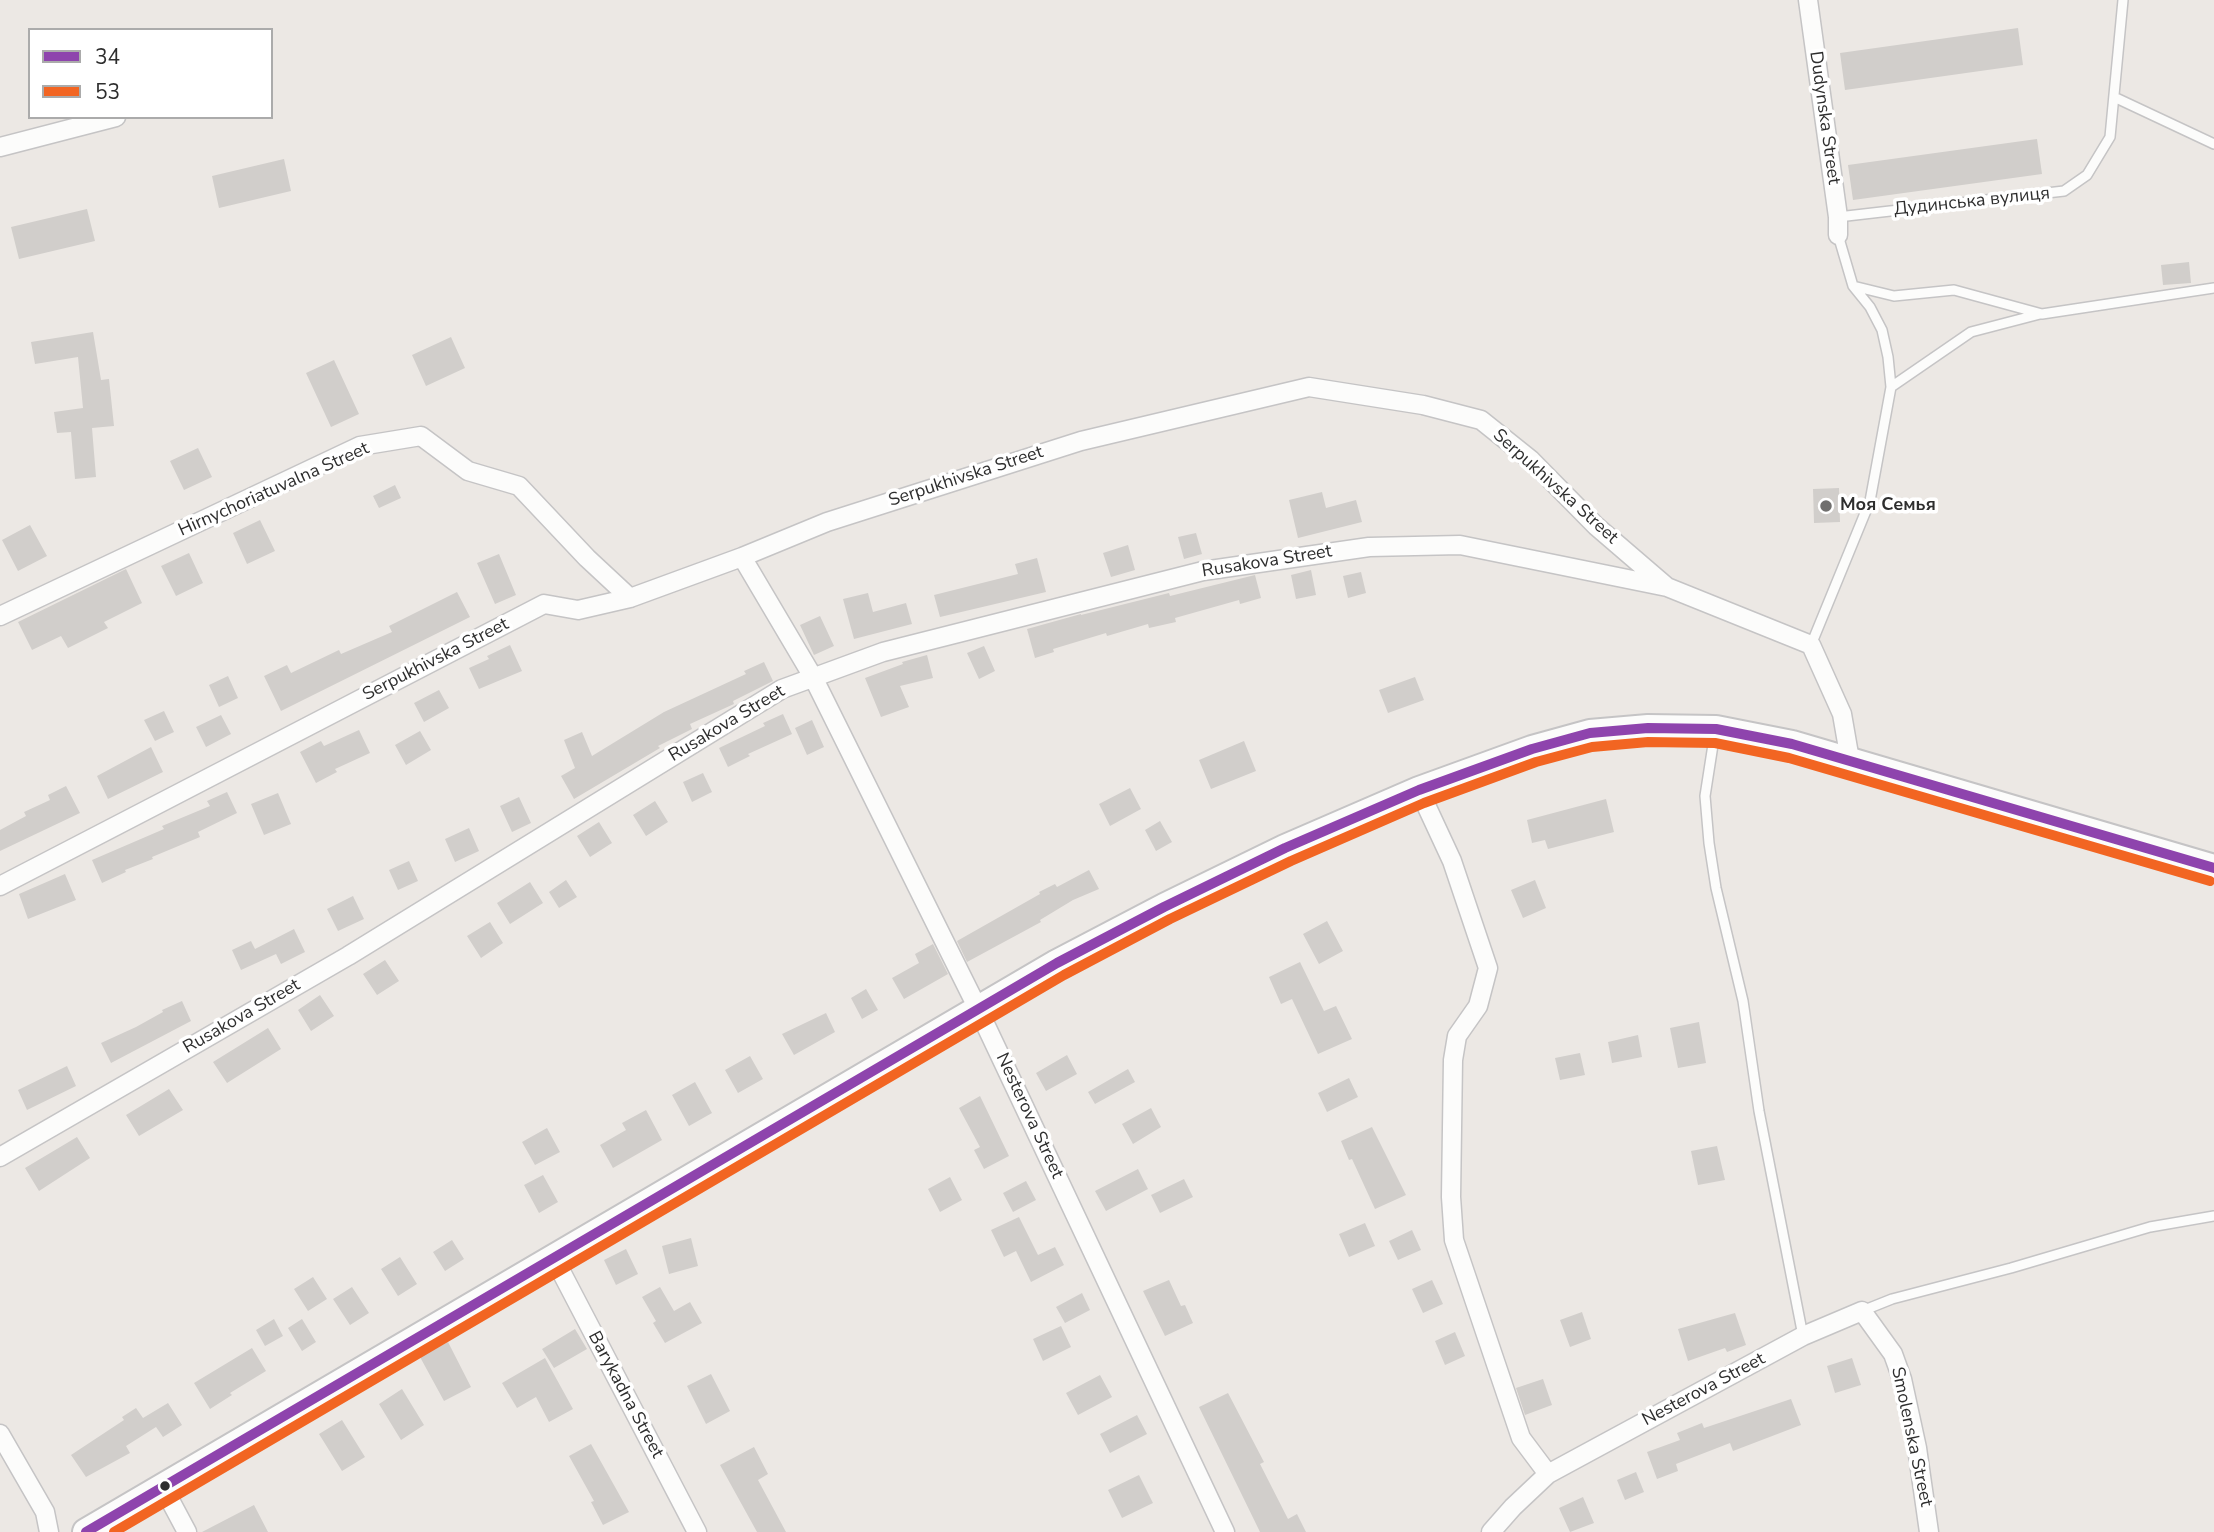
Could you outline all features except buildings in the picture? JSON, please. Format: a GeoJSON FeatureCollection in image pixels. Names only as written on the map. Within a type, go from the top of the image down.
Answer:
{"type":"FeatureCollection","features":[{"type":"Feature","properties":{"kind":"main road"},"geometry":{"type":"LineString","coordinates":[[86,1532],[1057,963],[1285,848],[1419,790],[1532,749],[1590,733],[1648,729],[1716,729],[1792,744],[1850,760],[2214,868]]}},
{"type":"Feature","properties":{"kind":"street","name":"Dudynska Street"},"geometry":{"type":"LineString","coordinates":[[1808,0],[1838,217],[1838,235]]}},
{"type":"Feature","properties":{"kind":"street"},"geometry":{"type":"LineString","coordinates":[[0,147],[108,119]]}},
{"type":"Feature","properties":{"kind":"street","name":"Serpukhivska Street"},"geometry":{"type":"LineString","coordinates":[[0,886],[544,604],[578,610],[630,598],[827,522],[1082,441],[1309,387],[1423,405],[1481,421],[1531,460],[1596,526],[1667,587],[1811,645]]}},
{"type":"Feature","properties":{"kind":"street","name":"Hirnychoriatuvalna Street"},"geometry":{"type":"LineString","coordinates":[[0,616],[360,446],[421,436],[468,471],[519,486],[587,558],[630,598]]}},
{"type":"Feature","properties":{"kind":"street","name":"Rusakova Street"},"geometry":{"type":"LineString","coordinates":[[0,1157],[348,956],[782,690],[883,652],[1203,571],[1369,547],[1460,545],[1667,587]]}},
{"type":"Feature","properties":{"kind":"street","name":"Nesterova Street"},"geometry":{"type":"LineString","coordinates":[[742,557],[813,677],[978,1009],[1226,1532]]}},
{"type":"Feature","properties":{"kind":"street"},"geometry":{"type":"LineString","coordinates":[[1811,645],[1842,715],[1850,760]]}},
{"type":"Feature","properties":{"kind":"street"},"geometry":{"type":"LineString","coordinates":[[1419,790],[1452,860],[1488,968],[1478,1006],[1457,1036],[1453,1060],[1451,1197],[1454,1240],[1521,1438],[1548,1474]]}},
{"type":"Feature","properties":{"kind":"street","name":"Barykadna Street"},"geometry":{"type":"LineString","coordinates":[[554,1258],[697,1532]]}},
{"type":"Feature","properties":{"kind":"street","name":"Nesterova Street"},"geometry":{"type":"LineString","coordinates":[[1491,1532],[1548,1474],[1803,1336],[1862,1311]]}},
{"type":"Feature","properties":{"kind":"street","name":"Smolenska Street"},"geometry":{"type":"LineString","coordinates":[[1862,1311],[1893,1354],[1902,1379],[1917,1448],[1929,1532]]}},
{"type":"Feature","properties":{"kind":"street"},"geometry":{"type":"LineString","coordinates":[[0,1434],[45,1512],[49,1532]]}},
{"type":"Feature","properties":{"kind":"street"},"geometry":{"type":"LineString","coordinates":[[163,1487],[187,1532]]}},
{"type":"Feature","properties":{"kind":"lane","name":"Дудинська вулиця"},"geometry":{"type":"LineString","coordinates":[[1838,217],[2064,191],[2087,175],[2110,136],[2123,0]]}},
{"type":"Feature","properties":{"kind":"lane"},"geometry":{"type":"LineString","coordinates":[[2114,97],[2214,144]]}},
{"type":"Feature","properties":{"kind":"lane"},"geometry":{"type":"LineString","coordinates":[[1811,645],[1870,501],[1891,387],[1882,330],[1870,307],[1853,286],[1838,235]]}},
{"type":"Feature","properties":{"kind":"lane"},"geometry":{"type":"LineString","coordinates":[[1853,286],[1894,296],[1954,290],[2042,314]]}},
{"type":"Feature","properties":{"kind":"lane"},"geometry":{"type":"LineString","coordinates":[[1891,387],[1971,332],[2042,314],[2214,288]]}},
{"type":"Feature","properties":{"kind":"lane"},"geometry":{"type":"LineString","coordinates":[[1716,729],[1705,796],[1709,843],[1716,888],[1743,1001],[1759,1111],[1803,1336]]}},
{"type":"Feature","properties":{"kind":"lane"},"geometry":{"type":"LineString","coordinates":[[1862,1311],[1892,1299],[2011,1268],[2150,1227],[2214,1216]]}},
{"type":"Feature","properties":{"kind":"transit line","name":"34"},"geometry":{"type":"LineString","coordinates":[[86,1532],[1057,963],[1285,848],[1419,790],[1532,749],[1590,733],[1648,728],[1716,729],[1792,744],[2214,868]]}},
{"type":"Feature","properties":{"kind":"transit line","name":"53"},"geometry":{"type":"LineString","coordinates":[[114,1532],[1064,975],[1170,919],[1291,861],[1424,803],[1536,762],[1592,747],[1648,742],[1715,743],[1789,758],[2210,881]]}},
{"type":"Feature","properties":{"kind":"place","name":"Моя Семья"},"geometry":{"type":"Point","coordinates":[1826,506]}}]}
